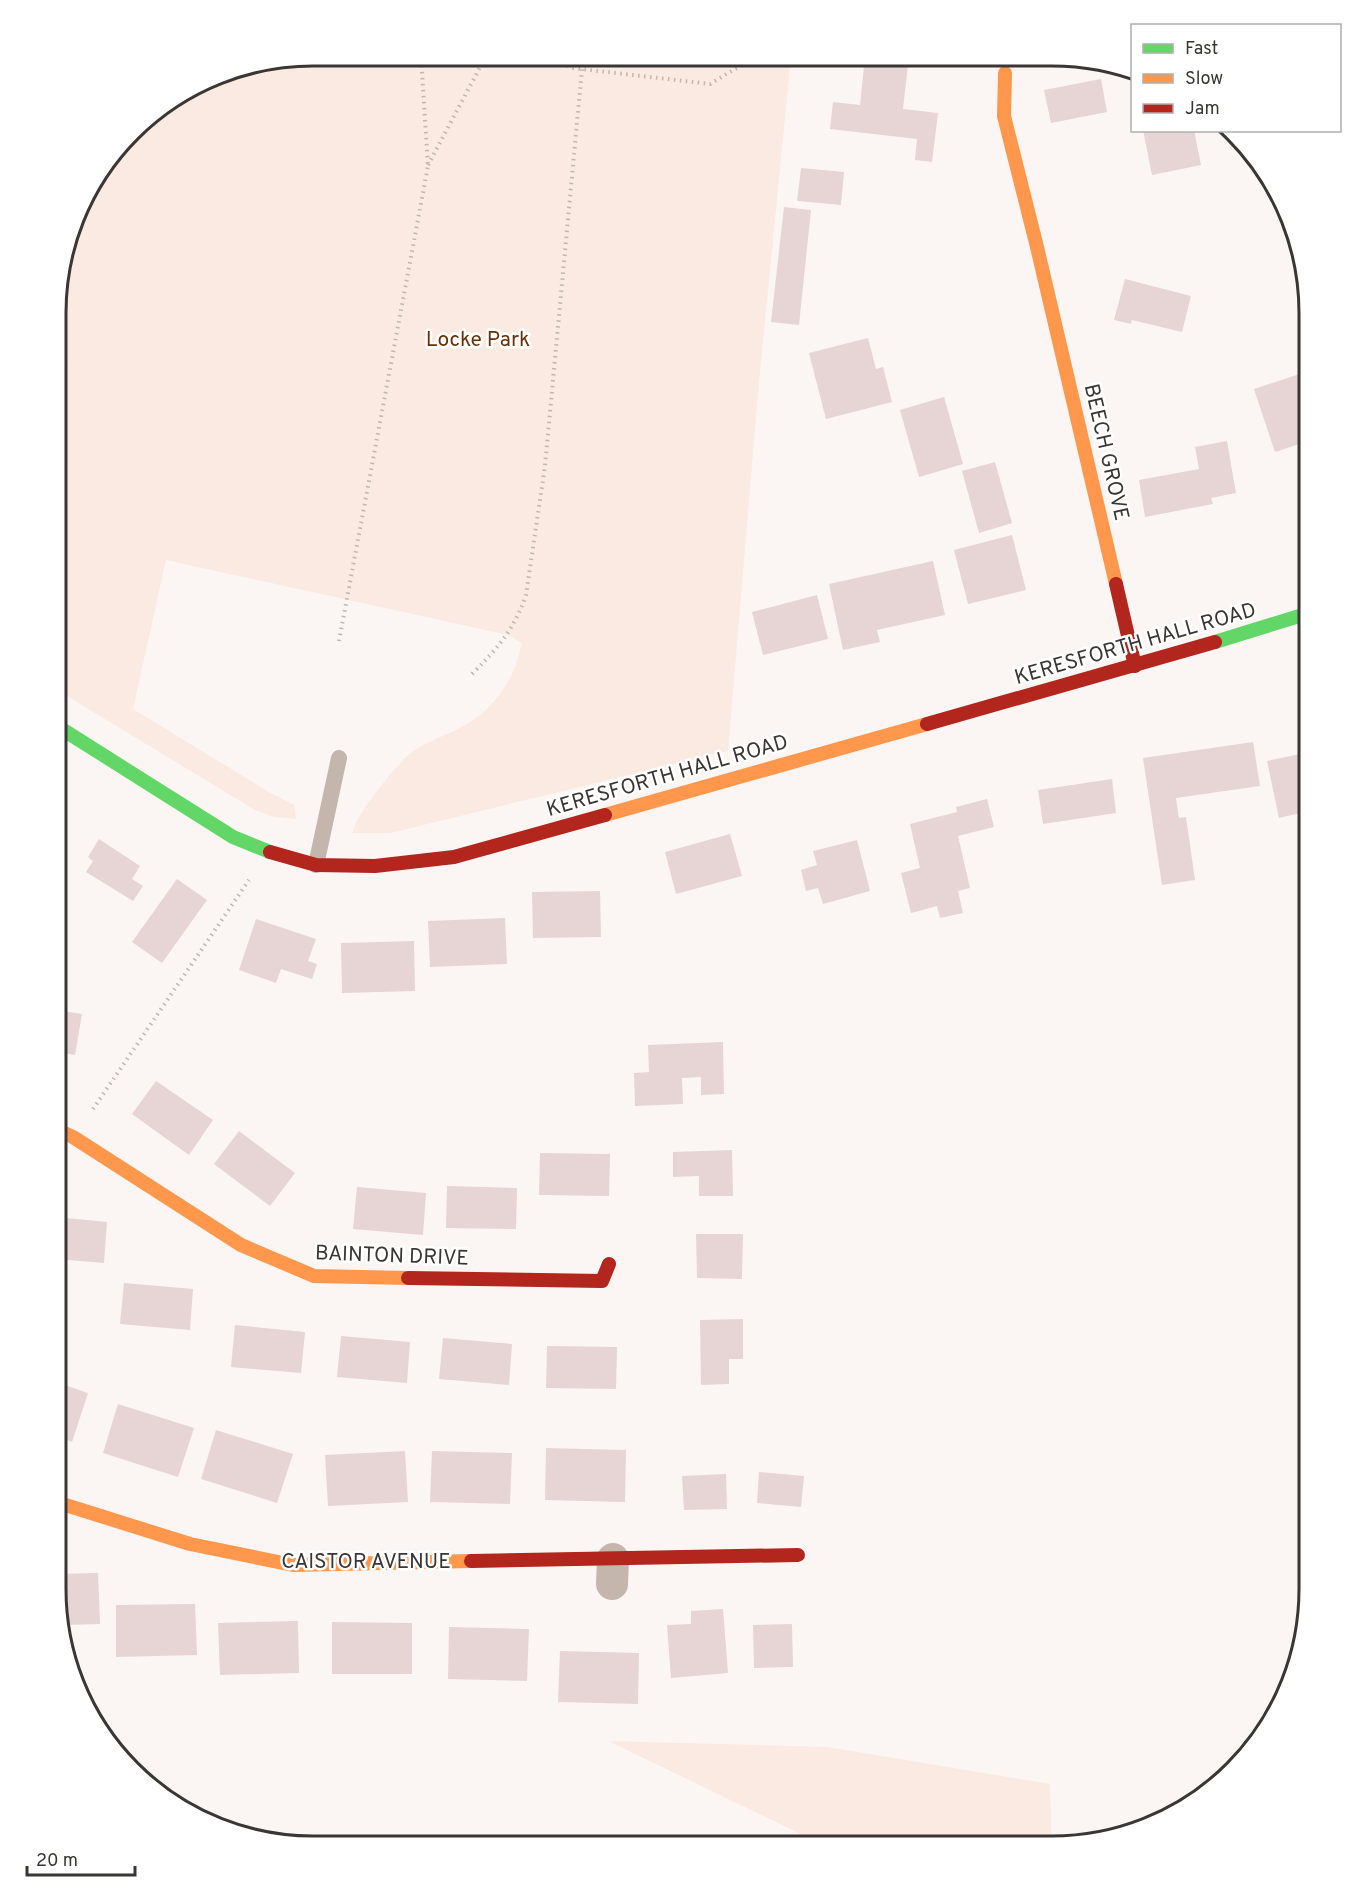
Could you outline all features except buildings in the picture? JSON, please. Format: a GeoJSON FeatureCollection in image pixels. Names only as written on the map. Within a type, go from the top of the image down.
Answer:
{"type":"FeatureCollection","features":[{"type":"Feature","properties":{"kind":"street","name":"BEECH GROVE"},"geometry":{"type":"LineString","coordinates":[[1005,73],[1004,116],[1136,666]]}},
{"type":"Feature","properties":{"kind":"street","name":"KERESFORTH HALL ROAD"},"geometry":{"type":"LineString","coordinates":[[66,732],[233,837],[316,866],[375,866],[454,857],[1136,666],[1299,617]]}},
{"type":"Feature","properties":{"kind":"street","name":"BAINTON DRIVE"},"geometry":{"type":"LineString","coordinates":[[66,1133],[242,1245],[314,1276],[602,1281],[609,1264]]}},
{"type":"Feature","properties":{"kind":"street","name":"CAISTOR AVENUE"},"geometry":{"type":"LineString","coordinates":[[66,1505],[190,1544],[293,1565],[613,1571],[798,1555]]}},
{"type":"Feature","properties":{"kind":"lane"},"geometry":{"type":"LineString","coordinates":[[316,866],[339,758]]}},
{"type":"Feature","properties":{"kind":"path"},"geometry":{"type":"LineString","coordinates":[[339,641],[428,166],[422,66]]}},
{"type":"Feature","properties":{"kind":"path"},"geometry":{"type":"LineString","coordinates":[[428,166],[481,66]]}},
{"type":"Feature","properties":{"kind":"path"},"geometry":{"type":"LineString","coordinates":[[568,66],[710,84],[739,66]]}},
{"type":"Feature","properties":{"kind":"path"},"geometry":{"type":"LineString","coordinates":[[472,674],[508,635],[519,615],[526,595],[544,466],[582,69]]}},
{"type":"Feature","properties":{"kind":"path"},"geometry":{"type":"LineString","coordinates":[[74,1137],[268,851]]}},
{"type":"Feature","properties":{"kind":"green space","name":"Locke Park"},"geometry":{"type":"Polygon","coordinates":[[[313,66],[790,66],[759,382],[728,751],[390,833],[353,833],[368,804],[406,757],[473,720],[497,698],[508,682],[522,643],[508,635],[166,560],[133,709],[294,805],[296,819],[275,817],[255,810],[66,695],[66,313],[68,280],[74,249],[85,218],[99,189],[117,162],[150,127],[189,99],[233,79],[280,68],[313,66]]]}},
{"type":"Feature","properties":{"kind":"green space"},"geometry":{"type":"Polygon","coordinates":[[[608,1741],[827,1747],[1050,1784],[1052,1836],[799,1836],[799,1833],[608,1741]]]}},
{"type":"Feature","properties":{"kind":"traffic: fast"},"geometry":{"type":"LineString","coordinates":[[1215,642],[1299,616]]}},
{"type":"Feature","properties":{"kind":"traffic: fast"},"geometry":{"type":"LineString","coordinates":[[66,732],[233,837],[270,852]]}},
{"type":"Feature","properties":{"kind":"traffic: slow"},"geometry":{"type":"LineString","coordinates":[[1005,73],[1004,116],[1116,584]]}},
{"type":"Feature","properties":{"kind":"traffic: slow"},"geometry":{"type":"LineString","coordinates":[[605,815],[927,724]]}},
{"type":"Feature","properties":{"kind":"traffic: slow"},"geometry":{"type":"LineString","coordinates":[[66,1134],[241,1245],[314,1276],[408,1278]]}},
{"type":"Feature","properties":{"kind":"traffic: slow"},"geometry":{"type":"LineString","coordinates":[[66,1505],[190,1544],[293,1565],[471,1561]]}},
{"type":"Feature","properties":{"kind":"traffic: jam"},"geometry":{"type":"LineString","coordinates":[[1116,584],[1135,666]]}},
{"type":"Feature","properties":{"kind":"traffic: jam"},"geometry":{"type":"LineString","coordinates":[[927,724],[1215,642]]}},
{"type":"Feature","properties":{"kind":"traffic: jam"},"geometry":{"type":"LineString","coordinates":[[270,852],[316,865],[375,866],[454,857],[605,815]]}},
{"type":"Feature","properties":{"kind":"traffic: jam"},"geometry":{"type":"LineString","coordinates":[[408,1278],[602,1281],[609,1264]]}},
{"type":"Feature","properties":{"kind":"traffic: jam"},"geometry":{"type":"LineString","coordinates":[[471,1561],[798,1555]]}}]}
